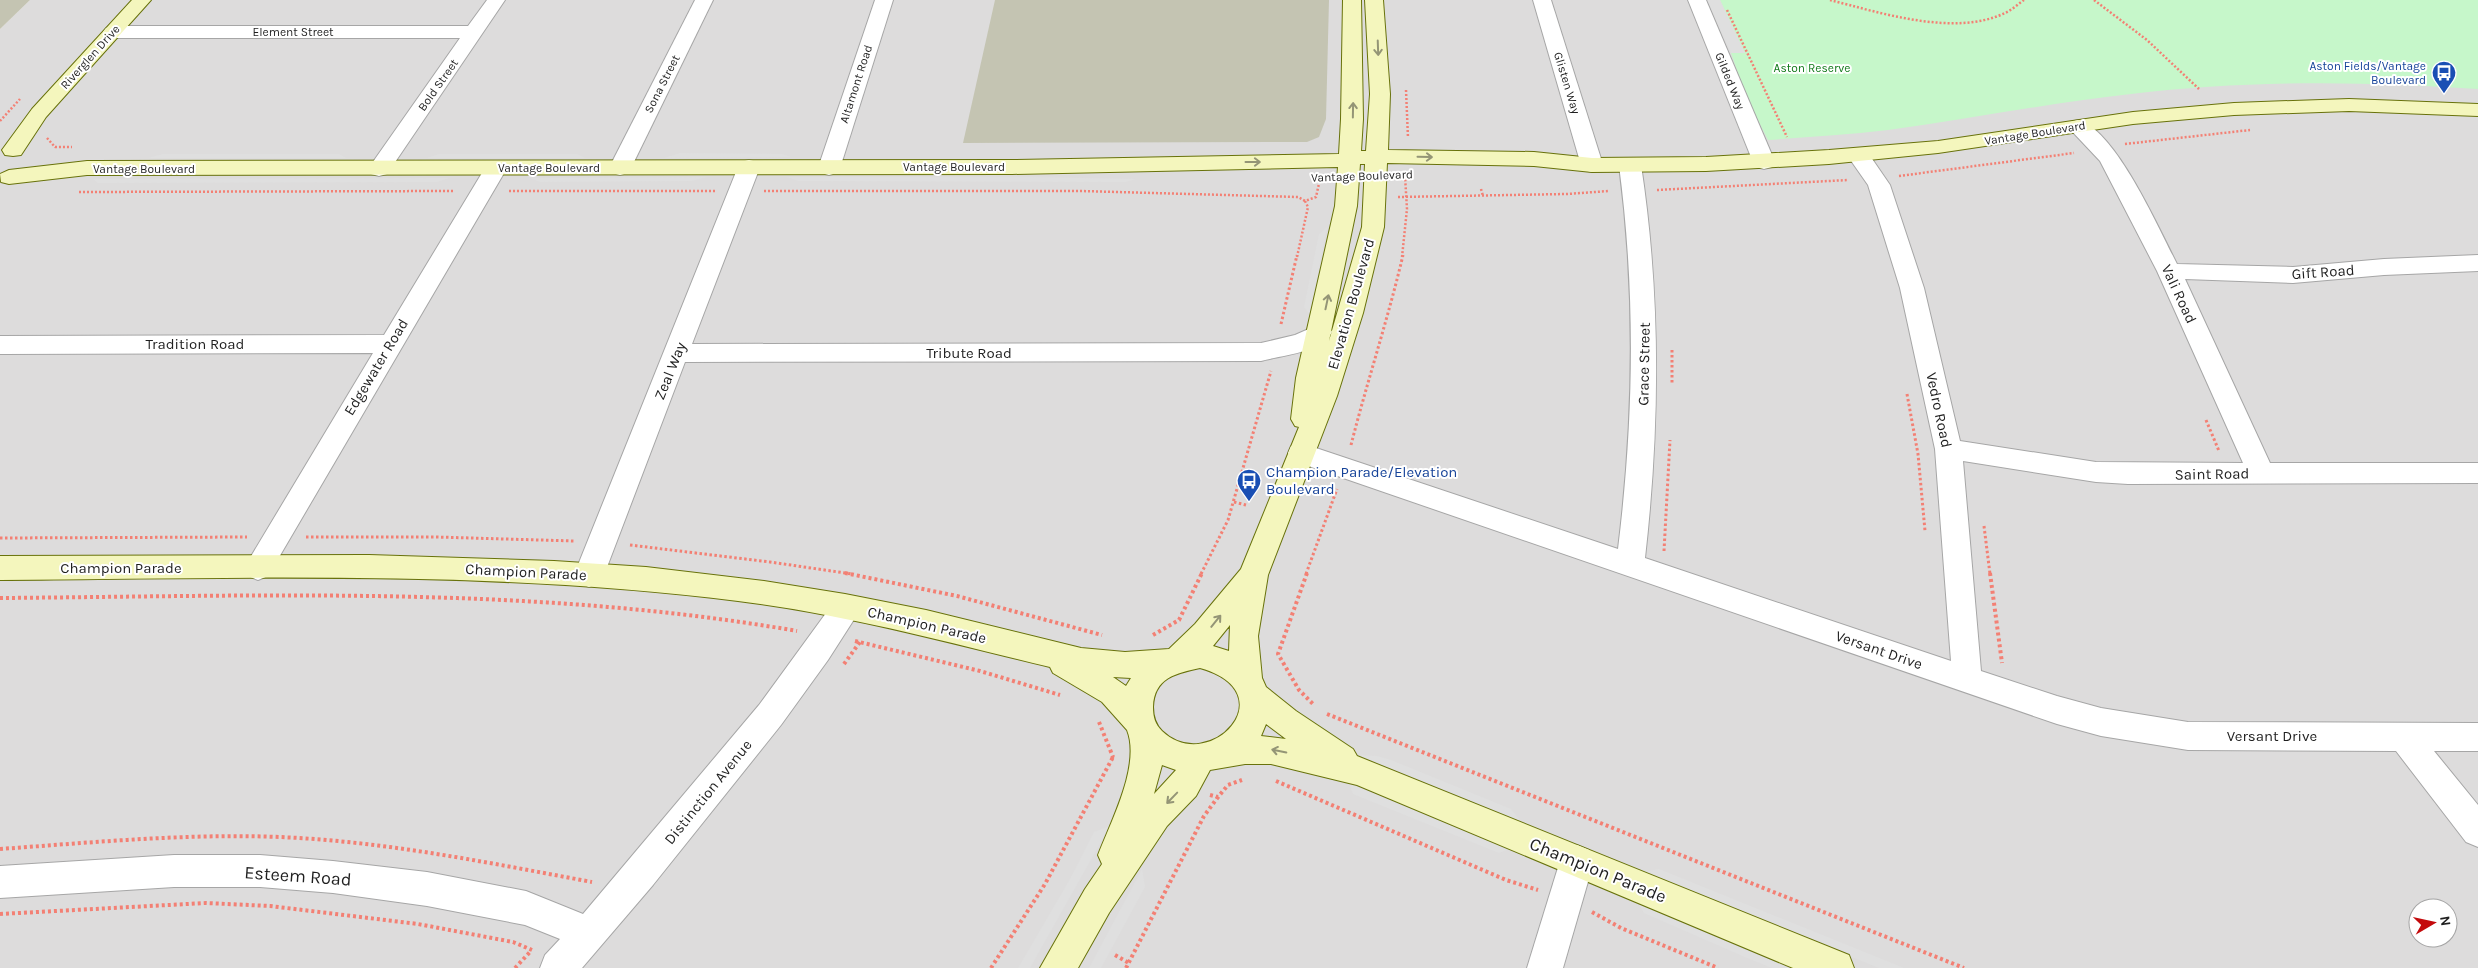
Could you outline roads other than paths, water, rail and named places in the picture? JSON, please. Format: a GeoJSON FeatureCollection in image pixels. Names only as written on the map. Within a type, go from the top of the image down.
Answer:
{"type":"FeatureCollection","features":[{"type":"Feature","properties":{"kind":"street","name":"Riverglen Drive"},"geometry":{"type":"LineString","coordinates":[[4,179],[21,167],[9,149],[38,113],[142,0]]}},
{"type":"Feature","properties":{"kind":"street","name":"Bold Street"},"geometry":{"type":"LineString","coordinates":[[379,169],[496,0]]}},
{"type":"Feature","properties":{"kind":"street","name":"Sona Street"},"geometry":{"type":"LineString","coordinates":[[620,168],[704,0]]}},
{"type":"Feature","properties":{"kind":"street","name":"Altamont Road"},"geometry":{"type":"LineString","coordinates":[[829,168],[884,0]]}},
{"type":"Feature","properties":{"kind":"street","name":"Elevation Boulevard"},"geometry":{"type":"LineString","coordinates":[[1300,453],[1309,378],[1338,249],[1349,168],[1353,63],[1352,0]]}},
{"type":"Feature","properties":{"kind":"street","name":"Elevation Boulevard"},"geometry":{"type":"LineString","coordinates":[[1250,687],[1243,636],[1253,575],[1324,396],[1365,263],[1373,227],[1380,94],[1378,39],[1374,0]]}},
{"type":"Feature","properties":{"kind":"street","name":"Glisten Way"},"geometry":{"type":"LineString","coordinates":[[1542,0],[1592,165]]}},
{"type":"Feature","properties":{"kind":"street","name":"Gilded Way"},"geometry":{"type":"LineString","coordinates":[[1697,0],[1764,162]]}},
{"type":"Feature","properties":{"kind":"street","name":"Element Street"},"geometry":{"type":"LineString","coordinates":[[113,32],[474,32]]}},
{"type":"Feature","properties":{"kind":"street","name":"Vantage Boulevard"},"geometry":{"type":"LineString","coordinates":[[4,179],[86,168],[1012,167],[1263,177],[1349,168],[1405,166],[1498,176],[1576,169],[1592,165],[1764,162],[1858,155],[1976,142],[2178,113],[2281,106],[2358,105],[2478,110]]}},
{"type":"Feature","properties":{"kind":"street","name":"Vali Road"},"geometry":{"type":"LineString","coordinates":[[2078,126],[2102,148],[2111,161],[2169,271],[2261,473]]}},
{"type":"Feature","properties":{"kind":"street","name":"Vantage Boulevard"},"geometry":{"type":"LineString","coordinates":[[9,149],[86,168]]}},
{"type":"Feature","properties":{"kind":"street","name":"Vedro Road"},"geometry":{"type":"LineString","coordinates":[[1858,155],[1880,185],[1906,270],[1948,449],[1966,667]]}},
{"type":"Feature","properties":{"kind":"street","name":"Grace Street"},"geometry":{"type":"LineString","coordinates":[[1630,165],[1637,202],[1645,309],[1644,420],[1631,553]]}},
{"type":"Feature","properties":{"kind":"street","name":"Zeal Way"},"geometry":{"type":"LineString","coordinates":[[589,575],[749,167]]}},
{"type":"Feature","properties":{"kind":"street","name":"Edgewater Road"},"geometry":{"type":"LineString","coordinates":[[258,568],[496,168]]}},
{"type":"Feature","properties":{"kind":"street","name":"Gift Road"},"geometry":{"type":"LineString","coordinates":[[2169,271],[2293,275],[2384,267],[2478,263]]}},
{"type":"Feature","properties":{"kind":"street"},"geometry":{"type":"LineString","coordinates":[[1261,352],[1303,342],[1320,332]]}},
{"type":"Feature","properties":{"kind":"street","name":"Tradition Road"},"geometry":{"type":"LineString","coordinates":[[0,345],[390,344]]}},
{"type":"Feature","properties":{"kind":"street"},"geometry":{"type":"LineString","coordinates":[[1261,352],[1301,366],[1309,378]]}},
{"type":"Feature","properties":{"kind":"street","name":"Tribute Road"},"geometry":{"type":"LineString","coordinates":[[677,353],[1261,352]]}},
{"type":"Feature","properties":{"kind":"street","name":"Saint Road"},"geometry":{"type":"LineString","coordinates":[[1948,449],[2104,472],[2154,475],[2478,473]]}},
{"type":"Feature","properties":{"kind":"street","name":"Versant Drive"},"geometry":{"type":"LineString","coordinates":[[1300,453],[1351,454],[1631,553],[1966,667],[2057,710],[2101,722],[2188,736],[2478,737]]}},
{"type":"Feature","properties":{"kind":"street","name":"Champion Parade"},"geometry":{"type":"LineString","coordinates":[[0,568],[422,568],[589,575],[740,589],[847,607],[953,629],[1045,653],[1096,662],[1127,665],[1174,659]]}},
{"type":"Feature","properties":{"kind":"street","name":"Elevation Boulevard"},"geometry":{"type":"LineString","coordinates":[[1174,659],[1206,634],[1253,575]]}},
{"type":"Feature","properties":{"kind":"street","name":"Distinction Avenue"},"geometry":{"type":"LineString","coordinates":[[558,968],[590,934],[685,822],[777,707],[829,637],[847,607]]}},
{"type":"Feature","properties":{"kind":"street","name":"Champion Parade"},"geometry":{"type":"LineString","coordinates":[[1045,653],[1113,693],[1141,728]]}},
{"type":"Feature","properties":{"kind":"street"},"geometry":{"type":"LineString","coordinates":[[1058,968],[1098,900],[1155,815],[1201,766],[1238,743],[1249,728],[1255,712],[1250,687],[1234,666],[1218,659],[1200,655],[1174,659],[1152,672],[1140,686],[1136,703],[1146,770],[1098,900]]}},
{"type":"Feature","properties":{"kind":"street","name":"Champion Parade"},"geometry":{"type":"LineString","coordinates":[[1250,687],[1285,721],[1360,771]]}},
{"type":"Feature","properties":{"kind":"street"},"geometry":{"type":"LineString","coordinates":[[1141,728],[1160,749],[1201,766]]}},
{"type":"Feature","properties":{"kind":"street"},"geometry":{"type":"LineString","coordinates":[[2404,738],[2478,832]]}},
{"type":"Feature","properties":{"kind":"street","name":"Champion Parade"},"geometry":{"type":"LineString","coordinates":[[1201,766],[1245,750],[1271,750],[1360,771],[1836,968]]}},
{"type":"Feature","properties":{"kind":"street"},"geometry":{"type":"LineString","coordinates":[[1545,968],[1577,861]]}},
{"type":"Feature","properties":{"kind":"street","name":"Esteem Road"},"geometry":{"type":"LineString","coordinates":[[0,882],[174,871],[260,871],[333,877],[426,889],[526,908],[590,934]]}},
{"type":"Feature","properties":{"kind":"place","name":"Aston Fields/Vantage Boulevard"},"geometry":{"type":"Point","coordinates":[2444,94]}},
{"type":"Feature","properties":{"kind":"place","name":"Champion Parade/Elevation Boulevard"},"geometry":{"type":"Point","coordinates":[1249,502]}},
{"type":"Feature","properties":{"kind":"park label","name":"Aston Reserve"},"geometry":{"type":"Point","coordinates":[1812,68]}}]}
